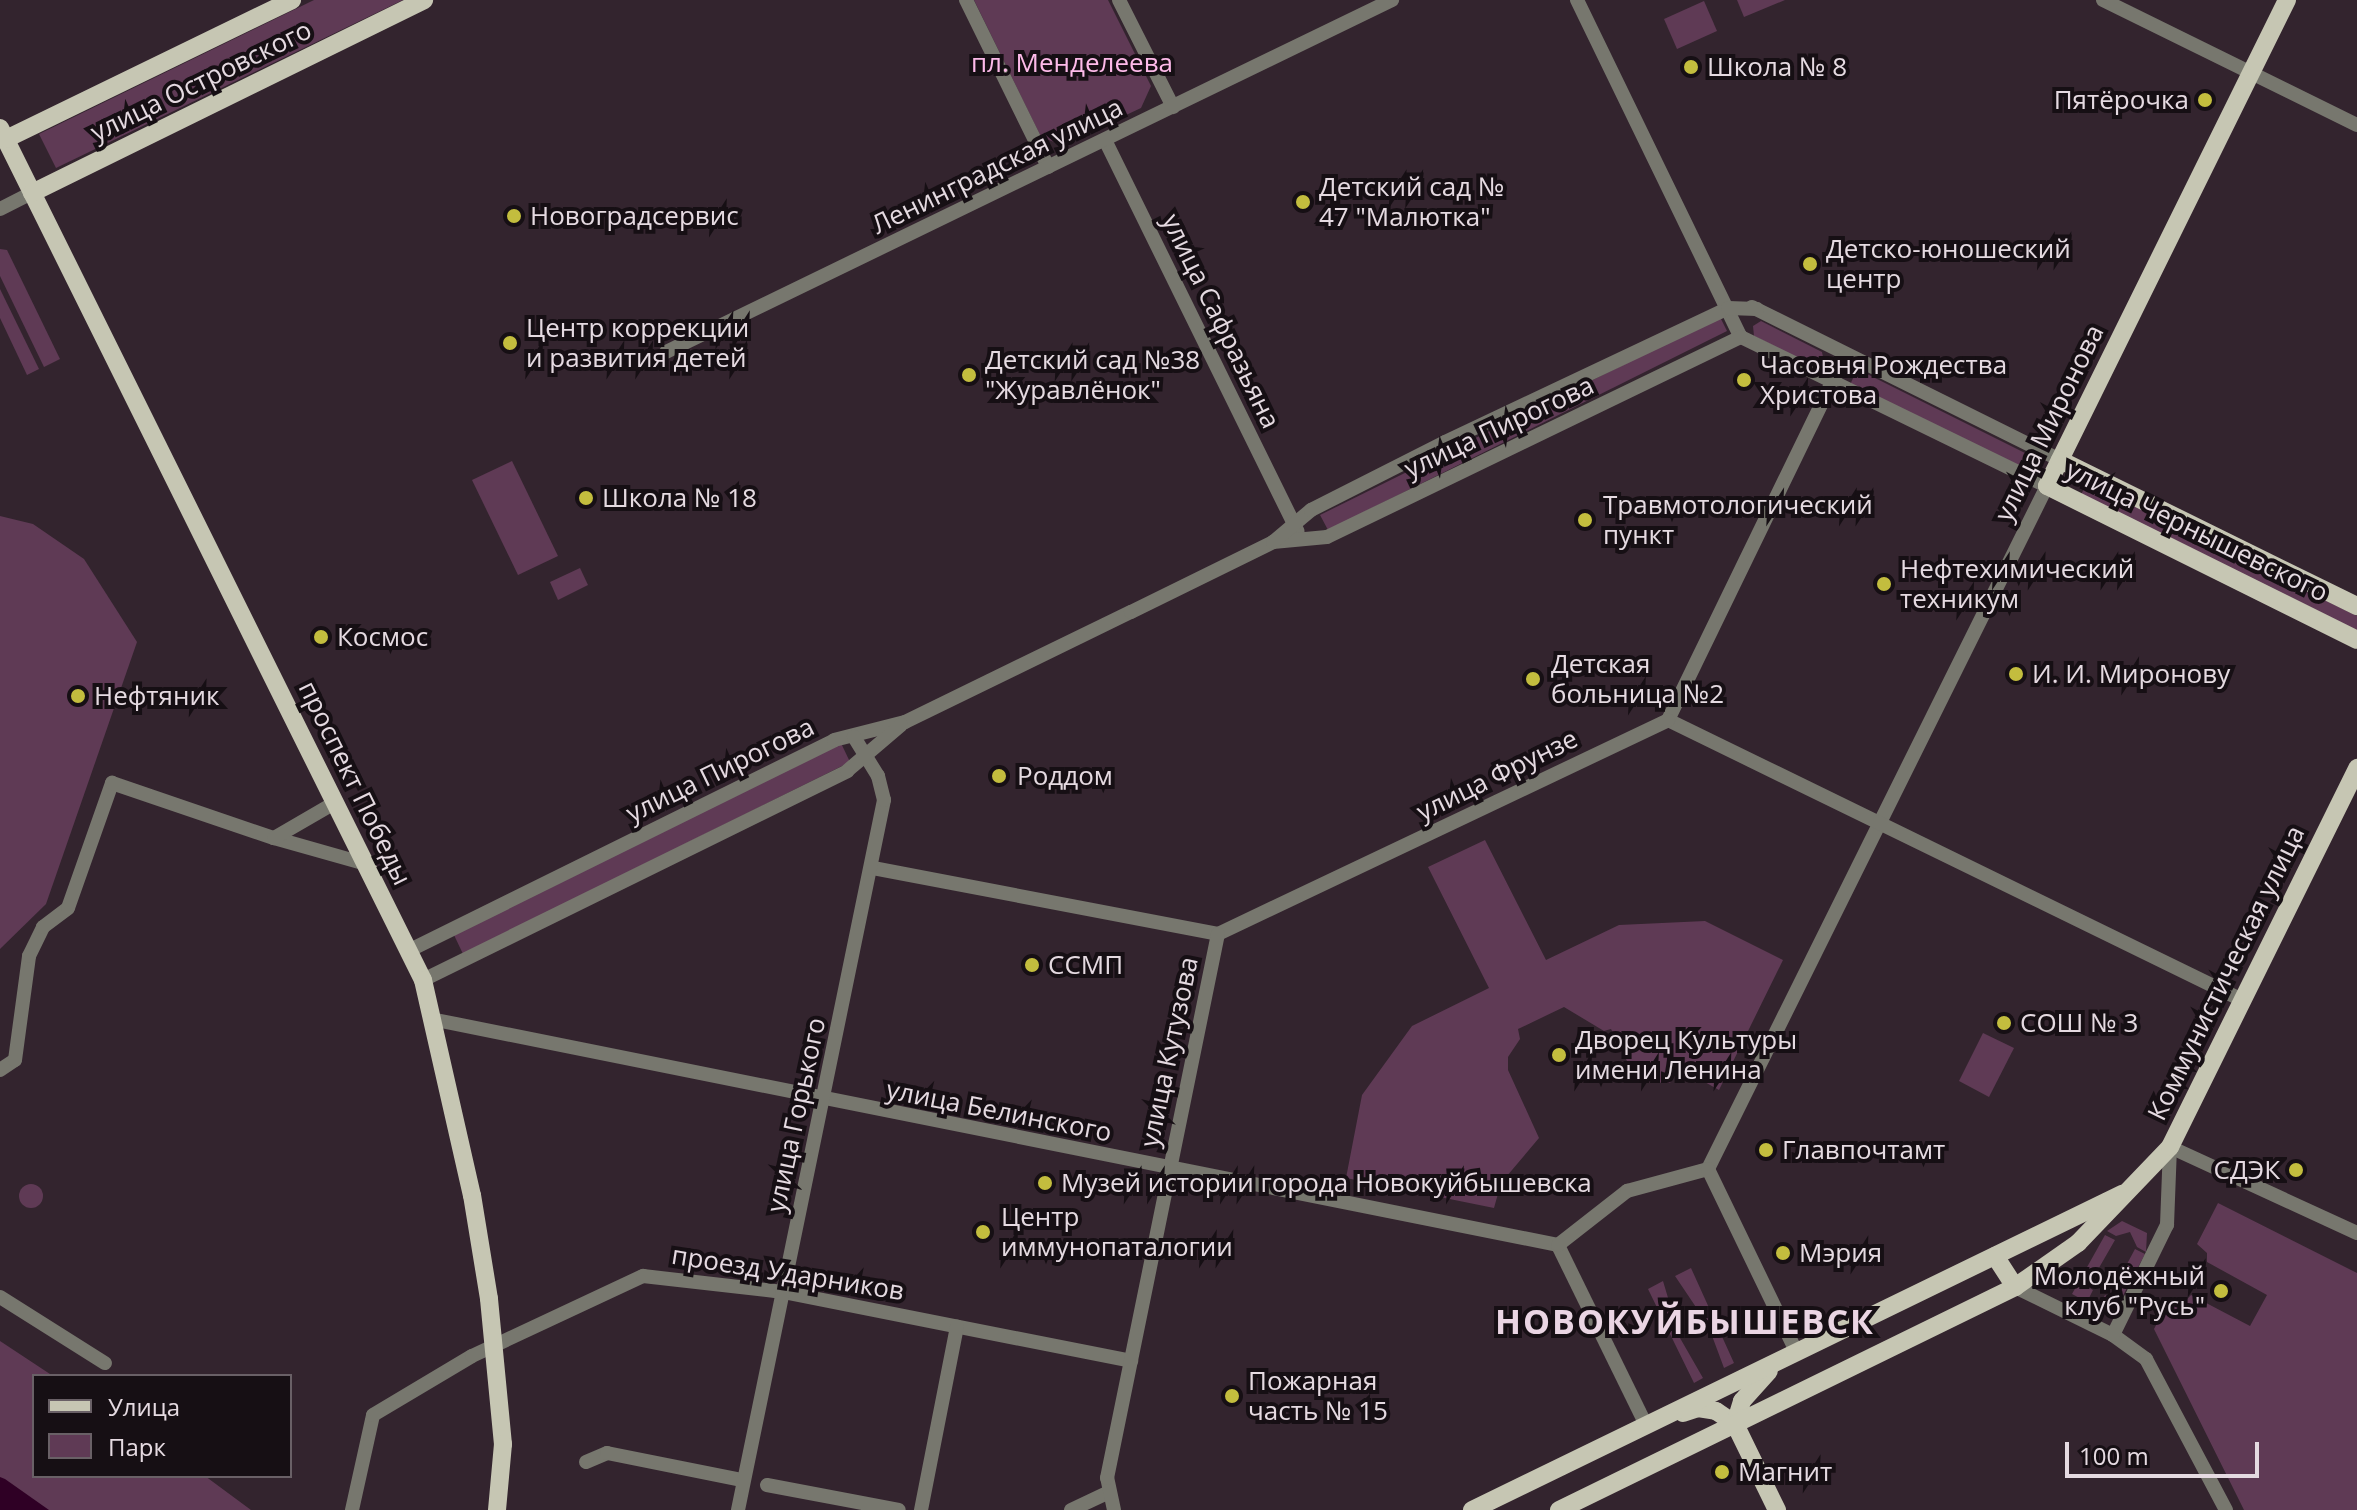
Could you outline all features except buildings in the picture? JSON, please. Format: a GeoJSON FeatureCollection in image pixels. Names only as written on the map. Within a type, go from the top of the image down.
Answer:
{"type":"FeatureCollection","features":[{"type":"Feature","properties":{"kind":"main road","name":"улица Островского"},"geometry":{"type":"LineString","coordinates":[[3,134],[292,0]]}},
{"type":"Feature","properties":{"kind":"main road","name":"улица Островского"},"geometry":{"type":"LineString","coordinates":[[32,193],[424,0]]}},
{"type":"Feature","properties":{"kind":"main road","name":"улица Миронова"},"geometry":{"type":"LineString","coordinates":[[2047,486],[2287,0]]}},
{"type":"Feature","properties":{"kind":"main road","name":"проспект Победы"},"geometry":{"type":"LineString","coordinates":[[3,134],[423,980],[472,1195],[494,1344],[503,1444],[497,1510]]}},
{"type":"Feature","properties":{"kind":"main road","name":"улица Чернышевского"},"geometry":{"type":"LineString","coordinates":[[2060,460],[2357,606]]}},
{"type":"Feature","properties":{"kind":"main road","name":"улица Чернышевского"},"geometry":{"type":"LineString","coordinates":[[2047,486],[2357,640]]}},
{"type":"Feature","properties":{"kind":"main road","name":"Коммунистическая улица"},"geometry":{"type":"LineString","coordinates":[[1559,1510],[2015,1287],[2078,1243],[2170,1147],[2357,768]]}},
{"type":"Feature","properties":{"kind":"main road","name":"Коммунистическая улица"},"geometry":{"type":"LineString","coordinates":[[1472,1510],[2128,1191]]}},
{"type":"Feature","properties":{"kind":"main road"},"geometry":{"type":"LineString","coordinates":[[1995,1256],[2015,1287]]}},
{"type":"Feature","properties":{"kind":"main road"},"geometry":{"type":"LineString","coordinates":[[1735,1424],[1756,1381],[1796,1351]]}},
{"type":"Feature","properties":{"kind":"main road"},"geometry":{"type":"LineString","coordinates":[[1646,1425],[1698,1408],[1716,1411],[1735,1424],[1777,1510]]}},
{"type":"Feature","properties":{"kind":"street"},"geometry":{"type":"LineString","coordinates":[[966,0],[1048,167]]}},
{"type":"Feature","properties":{"kind":"street"},"geometry":{"type":"LineString","coordinates":[[1119,0],[1173,107]]}},
{"type":"Feature","properties":{"kind":"street","name":"Ленинградская улица"},"geometry":{"type":"LineString","coordinates":[[666,352],[1392,0]]}},
{"type":"Feature","properties":{"kind":"street"},"geometry":{"type":"LineString","coordinates":[[1577,0],[1741,337]]}},
{"type":"Feature","properties":{"kind":"street"},"geometry":{"type":"LineString","coordinates":[[2103,0],[2357,125]]}},
{"type":"Feature","properties":{"kind":"street","name":"улица Сафразьяна"},"geometry":{"type":"LineString","coordinates":[[1105,140],[1302,541]]}},
{"type":"Feature","properties":{"kind":"street","name":"улица Островского"},"geometry":{"type":"LineString","coordinates":[[0,209],[32,193]]}},
{"type":"Feature","properties":{"kind":"street"},"geometry":{"type":"LineString","coordinates":[[1719,290],[1757,309]]}},
{"type":"Feature","properties":{"kind":"street","name":"улица Чернышевского"},"geometry":{"type":"LineString","coordinates":[[1728,308],[1757,309],[2060,460]]}},
{"type":"Feature","properties":{"kind":"street","name":"улица Пирогова"},"geometry":{"type":"LineString","coordinates":[[410,950],[834,740],[905,722],[1273,542],[1311,510],[1445,442],[1728,308]]}},
{"type":"Feature","properties":{"kind":"street","name":"улица Чернышевского"},"geometry":{"type":"LineString","coordinates":[[1741,337],[2047,486]]}},
{"type":"Feature","properties":{"kind":"street","name":"улица Пирогова"},"geometry":{"type":"LineString","coordinates":[[1273,542],[1327,537],[1741,337]]}},
{"type":"Feature","properties":{"kind":"street"},"geometry":{"type":"LineString","coordinates":[[1845,355],[1668,720],[2242,1000]]}},
{"type":"Feature","properties":{"kind":"street","name":"улица Миронова"},"geometry":{"type":"LineString","coordinates":[[1708,1169],[2047,486]]}},
{"type":"Feature","properties":{"kind":"street","name":"улица Фрунзе"},"geometry":{"type":"LineString","coordinates":[[1218,934],[1668,720]]}},
{"type":"Feature","properties":{"kind":"street"},"geometry":{"type":"LineString","coordinates":[[423,980],[847,771],[905,722]]}},
{"type":"Feature","properties":{"kind":"street","name":"улица Горького"},"geometry":{"type":"LineString","coordinates":[[738,1510],[873,868],[884,800],[866,755],[854,737]]}},
{"type":"Feature","properties":{"kind":"street"},"geometry":{"type":"LineString","coordinates":[[0,1070],[15,1060],[29,956],[43,927],[68,908],[112,783],[274,838],[366,864]]}},
{"type":"Feature","properties":{"kind":"street"},"geometry":{"type":"LineString","coordinates":[[274,838],[336,802]]}},
{"type":"Feature","properties":{"kind":"street"},"geometry":{"type":"LineString","coordinates":[[873,868],[1218,934]]}},
{"type":"Feature","properties":{"kind":"street","name":"улица Кутузова"},"geometry":{"type":"LineString","coordinates":[[1114,1510],[1109,1492],[1131,1361],[1218,934]]}},
{"type":"Feature","properties":{"kind":"street","name":"улица Белинского"},"geometry":{"type":"LineString","coordinates":[[431,1019],[1558,1245]]}},
{"type":"Feature","properties":{"kind":"street"},"geometry":{"type":"LineString","coordinates":[[2113,1335],[2167,1225],[2170,1147],[2357,1233]]}},
{"type":"Feature","properties":{"kind":"street"},"geometry":{"type":"LineString","coordinates":[[1646,1425],[1558,1245],[1627,1191],[1708,1169],[1796,1351]]}},
{"type":"Feature","properties":{"kind":"street","name":"проезд Ударников"},"geometry":{"type":"LineString","coordinates":[[352,1510],[373,1415],[494,1344],[643,1276],[783,1292],[1131,1361]]}},
{"type":"Feature","properties":{"kind":"street"},"geometry":{"type":"LineString","coordinates":[[2015,1287],[2113,1335],[2146,1359],[2226,1510]]}},
{"type":"Feature","properties":{"kind":"street"},"geometry":{"type":"LineString","coordinates":[[0,1297],[105,1363]]}},
{"type":"Feature","properties":{"kind":"street"},"geometry":{"type":"LineString","coordinates":[[921,1510],[957,1326]]}},
{"type":"Feature","properties":{"kind":"street"},"geometry":{"type":"LineString","coordinates":[[586,1462],[607,1453],[742,1480]]}},
{"type":"Feature","properties":{"kind":"street"},"geometry":{"type":"LineString","coordinates":[[767,1485],[899,1510]]}},
{"type":"Feature","properties":{"kind":"street"},"geometry":{"type":"LineString","coordinates":[[1071,1510],[1109,1492]]}},
{"type":"Feature","properties":{"kind":"green space"},"geometry":{"type":"Polygon","coordinates":[[[314,0],[403,0],[56,168],[39,134],[314,0]]]}},
{"type":"Feature","properties":{"kind":"green space","name":"пл. Менделеева"},"geometry":{"type":"Polygon","coordinates":[[[974,0],[1108,0],[1151,86],[1141,108],[1062,145],[1041,137],[974,0]]]}},
{"type":"Feature","properties":{"kind":"green space"},"geometry":{"type":"Polygon","coordinates":[[[1737,0],[1785,0],[1744,17],[1737,0]]]}},
{"type":"Feature","properties":{"kind":"green space"},"geometry":{"type":"Polygon","coordinates":[[[1704,1],[1717,31],[1677,49],[1664,19],[1704,1]]]}},
{"type":"Feature","properties":{"kind":"green space"},"geometry":{"type":"Polygon","coordinates":[[[0,249],[7,250],[60,359],[44,367],[0,276],[0,249]]]}},
{"type":"Feature","properties":{"kind":"green space"},"geometry":{"type":"Polygon","coordinates":[[[0,289],[39,369],[27,375],[0,318],[0,289]]]}},
{"type":"Feature","properties":{"kind":"green space"},"geometry":{"type":"Polygon","coordinates":[[[1720,317],[1727,331],[1328,530],[1320,515],[1720,317]]]}},
{"type":"Feature","properties":{"kind":"green space"},"geometry":{"type":"Polygon","coordinates":[[[1761,321],[1822,352],[1824,362],[1816,367],[1754,336],[1753,326],[1761,321]]]}},
{"type":"Feature","properties":{"kind":"green space"},"geometry":{"type":"Polygon","coordinates":[[[1857,369],[2031,456],[2024,471],[1850,385],[1857,369]]]}},
{"type":"Feature","properties":{"kind":"green space"},"geometry":{"type":"Polygon","coordinates":[[[512,461],[558,556],[518,575],[472,480],[512,461]]]}},
{"type":"Feature","properties":{"kind":"green space"},"geometry":{"type":"Polygon","coordinates":[[[2087,482],[2357,616],[2357,635],[2080,497],[2087,482]]]}},
{"type":"Feature","properties":{"kind":"green space","name":"Нефтяник"},"geometry":{"type":"Polygon","coordinates":[[[0,516],[33,524],[84,559],[137,642],[46,904],[0,949],[0,516]]]}},
{"type":"Feature","properties":{"kind":"green space"},"geometry":{"type":"Polygon","coordinates":[[[580,568],[588,585],[558,600],[550,582],[580,568]]]}},
{"type":"Feature","properties":{"kind":"green space"},"geometry":{"type":"Polygon","coordinates":[[[840,741],[850,762],[463,954],[454,935],[840,741]]]}},
{"type":"Feature","properties":{"kind":"green space"},"geometry":{"type":"Polygon","coordinates":[[[1485,840],[1546,960],[1619,925],[1705,921],[1783,960],[1719,1090],[1678,1067],[1670,1083],[1645,1082],[1632,1071],[1611,1029],[1604,1031],[1564,1007],[1518,1029],[1520,1039],[1508,1057],[1508,1070],[1539,1138],[1501,1183],[1494,1208],[1346,1178],[1362,1095],[1412,1026],[1489,988],[1428,867],[1485,840]]]}},
{"type":"Feature","properties":{"kind":"green space"},"geometry":{"type":"Polygon","coordinates":[[[1983,1033],[2014,1048],[1989,1097],[1959,1081],[1983,1033]]]}},
{"type":"Feature","properties":{"kind":"green space"},"geometry":{"type":"Polygon","coordinates":[[[31,1184],[39,1188],[43,1196],[39,1204],[31,1208],[23,1204],[19,1196],[23,1188],[31,1184]]]}},
{"type":"Feature","properties":{"kind":"green space"},"geometry":{"type":"Polygon","coordinates":[[[2218,1203],[2357,1273],[2357,1510],[2244,1510],[2154,1329],[2167,1304],[2180,1307],[2191,1295],[2250,1326],[2267,1295],[2207,1262],[2207,1253],[2197,1244],[2218,1203]]]}},
{"type":"Feature","properties":{"kind":"green space"},"geometry":{"type":"Polygon","coordinates":[[[2122,1221],[2147,1233],[2146,1252],[2137,1247],[2130,1232],[2116,1236],[2107,1231],[2122,1221]]]}},
{"type":"Feature","properties":{"kind":"green space"},"geometry":{"type":"Polygon","coordinates":[[[2105,1235],[2115,1240],[2088,1287],[2093,1290],[2087,1302],[2072,1294],[2105,1235]]]}},
{"type":"Feature","properties":{"kind":"green space"},"geometry":{"type":"Polygon","coordinates":[[[2135,1249],[2145,1254],[2117,1307],[2099,1307],[2105,1295],[2113,1299],[2112,1292],[2135,1249]]]}},
{"type":"Feature","properties":{"kind":"green space"},"geometry":{"type":"Polygon","coordinates":[[[1691,1268],[1734,1363],[1724,1368],[1708,1325],[1675,1276],[1691,1268]]]}},
{"type":"Feature","properties":{"kind":"green space"},"geometry":{"type":"Polygon","coordinates":[[[1663,1281],[1680,1338],[1703,1378],[1694,1383],[1648,1289],[1663,1281]]]}},
{"type":"Feature","properties":{"kind":"green space"},"geometry":{"type":"Polygon","coordinates":[[[0,1341],[50,1374],[32,1374],[32,1478],[208,1478],[251,1510],[0,1510],[0,1341]]]}},
{"type":"Feature","properties":{"kind":"shaded area"},"geometry":{"type":"Polygon","coordinates":[[[0,1477],[5,1479],[49,1510],[0,1510],[0,1477]]]}},
{"type":"Feature","properties":{"kind":"place","name":"Школа № 8"},"geometry":{"type":"Point","coordinates":[1691,67]}},
{"type":"Feature","properties":{"kind":"place","name":"Пятёрочка"},"geometry":{"type":"Point","coordinates":[2205,100]}},
{"type":"Feature","properties":{"kind":"place","name":"Детский сад № 47 \"Малютка\""},"geometry":{"type":"Point","coordinates":[1303,202]}},
{"type":"Feature","properties":{"kind":"place","name":"Новоградсервис"},"geometry":{"type":"Point","coordinates":[514,216]}},
{"type":"Feature","properties":{"kind":"place","name":"Детско-юношеский центр"},"geometry":{"type":"Point","coordinates":[1810,264]}},
{"type":"Feature","properties":{"kind":"place","name":"Центр коррекции и развития детей"},"geometry":{"type":"Point","coordinates":[510,343]}},
{"type":"Feature","properties":{"kind":"place","name":"Детский сад №38 \"Журавлёнок\""},"geometry":{"type":"Point","coordinates":[969,375]}},
{"type":"Feature","properties":{"kind":"place","name":"Часовня Рождества Христова"},"geometry":{"type":"Point","coordinates":[1744,380]}},
{"type":"Feature","properties":{"kind":"place","name":"Школа № 18"},"geometry":{"type":"Point","coordinates":[586,498]}},
{"type":"Feature","properties":{"kind":"place","name":"Травмотологический пункт"},"geometry":{"type":"Point","coordinates":[1585,520]}},
{"type":"Feature","properties":{"kind":"place","name":"Нефтехимический техникум"},"geometry":{"type":"Point","coordinates":[1884,584]}},
{"type":"Feature","properties":{"kind":"place","name":"Космос"},"geometry":{"type":"Point","coordinates":[321,637]}},
{"type":"Feature","properties":{"kind":"place","name":"И. И. Миронову"},"geometry":{"type":"Point","coordinates":[2016,674]}},
{"type":"Feature","properties":{"kind":"place","name":"Детская больница №2"},"geometry":{"type":"Point","coordinates":[1533,679]}},
{"type":"Feature","properties":{"kind":"place","name":"Нефтяник"},"geometry":{"type":"Point","coordinates":[78,696]}},
{"type":"Feature","properties":{"kind":"place","name":"Роддом"},"geometry":{"type":"Point","coordinates":[999,776]}},
{"type":"Feature","properties":{"kind":"place","name":"ССМП"},"geometry":{"type":"Point","coordinates":[1032,965]}},
{"type":"Feature","properties":{"kind":"place","name":"СОШ № 3"},"geometry":{"type":"Point","coordinates":[2004,1023]}},
{"type":"Feature","properties":{"kind":"place","name":"Дворец Культуры имени Ленина"},"geometry":{"type":"Point","coordinates":[1559,1055]}},
{"type":"Feature","properties":{"kind":"place","name":"Главпочтамт"},"geometry":{"type":"Point","coordinates":[1766,1150]}},
{"type":"Feature","properties":{"kind":"place","name":"СДЭК"},"geometry":{"type":"Point","coordinates":[2296,1170]}},
{"type":"Feature","properties":{"kind":"place","name":"Музей истории города Новокуйбышевска"},"geometry":{"type":"Point","coordinates":[1045,1183]}},
{"type":"Feature","properties":{"kind":"place","name":"Центр иммунопаталогии"},"geometry":{"type":"Point","coordinates":[983,1232]}},
{"type":"Feature","properties":{"kind":"place","name":"Мэрия"},"geometry":{"type":"Point","coordinates":[1783,1253]}},
{"type":"Feature","properties":{"kind":"place","name":"Молодёжный клуб \"Русь\""},"geometry":{"type":"Point","coordinates":[2221,1291]}},
{"type":"Feature","properties":{"kind":"place","name":"Пожарная часть № 15"},"geometry":{"type":"Point","coordinates":[1232,1396]}},
{"type":"Feature","properties":{"kind":"place","name":"Магнит"},"geometry":{"type":"Point","coordinates":[1722,1472]}},
{"type":"Feature","properties":{"kind":"district","name":"НОВОКУЙБЫШЕВСК"},"geometry":{"type":"Point","coordinates":[1685,1322]}}]}
